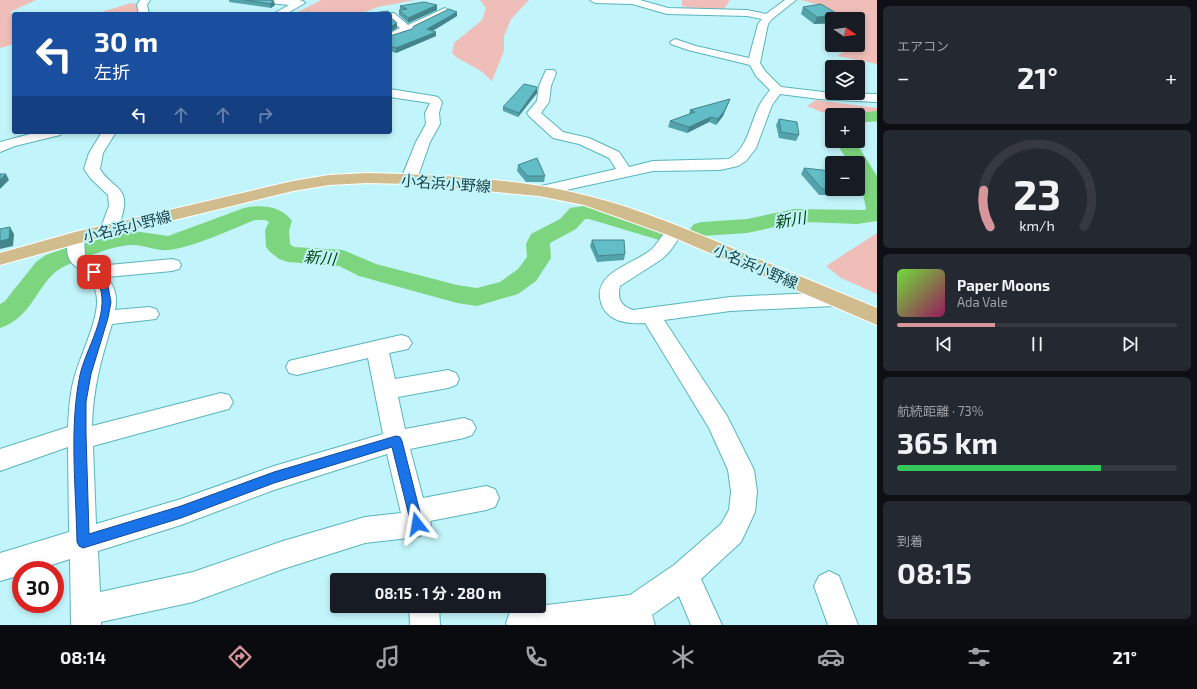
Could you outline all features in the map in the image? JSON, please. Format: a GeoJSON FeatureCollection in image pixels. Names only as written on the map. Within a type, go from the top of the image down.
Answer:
{"type":"FeatureCollection","features":[{"type":"Feature","properties":{"kind":"main road","name":"小名浜小野線"},"geometry":{"type":"LineString","coordinates":[[0,259],[75,246],[109,230],[293,186],[329,180],[367,178],[409,179],[539,191],[588,200],[675,231],[877,317]]}},
{"type":"Feature","properties":{"kind":"street"},"geometry":{"type":"LineString","coordinates":[[144,12],[142,5],[145,0]]}},
{"type":"Feature","properties":{"kind":"street"},"geometry":{"type":"LineString","coordinates":[[270,0],[300,3],[282,12]]}},
{"type":"Feature","properties":{"kind":"street"},"geometry":{"type":"LineString","coordinates":[[595,0],[633,1],[667,11],[747,13],[768,17]]}},
{"type":"Feature","properties":{"kind":"street"},"geometry":{"type":"LineString","coordinates":[[776,90],[775,87],[760,73],[754,63],[764,24],[768,17],[791,0]]}},
{"type":"Feature","properties":{"kind":"street"},"geometry":{"type":"LineString","coordinates":[[392,37],[445,11]]}},
{"type":"Feature","properties":{"kind":"street"},"geometry":{"type":"LineString","coordinates":[[392,17],[408,30]]}},
{"type":"Feature","properties":{"kind":"street"},"geometry":{"type":"LineString","coordinates":[[675,42],[692,48],[754,63]]}},
{"type":"Feature","properties":{"kind":"street"},"geometry":{"type":"LineString","coordinates":[[550,73],[544,86],[543,102],[534,113],[558,135],[584,141],[614,155],[625,172]]}},
{"type":"Feature","properties":{"kind":"street"},"geometry":{"type":"LineString","coordinates":[[776,90],[819,95],[877,98]]}},
{"type":"Feature","properties":{"kind":"street"},"geometry":{"type":"LineString","coordinates":[[539,191],[625,172],[671,165],[720,165],[733,163],[741,158],[749,148],[766,105],[776,90]]}},
{"type":"Feature","properties":{"kind":"street"},"geometry":{"type":"LineString","coordinates":[[392,93],[433,100],[436,102],[436,106],[432,113],[433,124],[423,142],[409,179]]}},
{"type":"Feature","properties":{"kind":"street"},"geometry":{"type":"LineString","coordinates":[[0,148],[10,143],[47,134]]}},
{"type":"Feature","properties":{"kind":"street"},"geometry":{"type":"LineString","coordinates":[[108,134],[96,154],[92,169],[96,176],[115,193],[117,199],[117,206],[109,230]]}},
{"type":"Feature","properties":{"kind":"street"},"geometry":{"type":"LineString","coordinates":[[675,231],[657,254],[636,269],[614,279],[609,287],[609,295],[610,303],[618,313],[633,317],[730,304],[834,299]]}},
{"type":"Feature","properties":{"kind":"street"},"geometry":{"type":"LineString","coordinates":[[75,246],[80,262],[94,272],[104,286],[107,302],[104,318],[86,374],[81,402],[85,618],[193,586],[283,555],[366,530],[417,524],[396,441],[378,348]]}},
{"type":"Feature","properties":{"kind":"street"},"geometry":{"type":"LineString","coordinates":[[94,272],[172,266]]}},
{"type":"Feature","properties":{"kind":"street"},"geometry":{"type":"LineString","coordinates":[[104,318],[149,314]]}},
{"type":"Feature","properties":{"kind":"street"},"geometry":{"type":"LineString","coordinates":[[522,625],[521,623],[637,617],[731,533],[742,512],[744,492],[741,470],[720,423],[650,314]]}},
{"type":"Feature","properties":{"kind":"street"},"geometry":{"type":"LineString","coordinates":[[297,367],[401,343]]}},
{"type":"Feature","properties":{"kind":"street"},"geometry":{"type":"LineString","coordinates":[[386,390],[448,379]]}},
{"type":"Feature","properties":{"kind":"street"},"geometry":{"type":"LineString","coordinates":[[0,460],[81,436],[221,402]]}},
{"type":"Feature","properties":{"kind":"street"},"geometry":{"type":"LineString","coordinates":[[0,567],[181,512],[274,478],[396,441],[464,428]]}},
{"type":"Feature","properties":{"kind":"street"},"geometry":{"type":"LineString","coordinates":[[414,512],[486,498]]}},
{"type":"Feature","properties":{"kind":"street"},"geometry":{"type":"LineString","coordinates":[[684,575],[707,625]]}},
{"type":"Feature","properties":{"kind":"street"},"geometry":{"type":"LineString","coordinates":[[830,586],[844,625]]}},
{"type":"Feature","properties":{"kind":"street"},"geometry":{"type":"LineString","coordinates":[[424,613],[425,625]]}},
{"type":"Feature","properties":{"kind":"shaded area"},"geometry":{"type":"Polygon","coordinates":[[[0,0],[36,0],[10,12],[12,14],[12,45],[0,48],[0,0]]]}},
{"type":"Feature","properties":{"kind":"shaded area"},"geometry":{"type":"Polygon","coordinates":[[[321,0],[415,0],[378,7],[364,12],[298,12],[321,0]]]}},
{"type":"Feature","properties":{"kind":"shaded area"},"geometry":{"type":"Polygon","coordinates":[[[480,0],[529,0],[511,19],[504,36],[504,51],[492,81],[481,71],[456,57],[452,53],[454,43],[482,20],[486,8],[480,0]]]}},
{"type":"Feature","properties":{"kind":"shaded area"},"geometry":{"type":"Polygon","coordinates":[[[682,0],[730,0],[724,9],[708,10],[682,6],[682,0]]]}},
{"type":"Feature","properties":{"kind":"shaded area"},"geometry":{"type":"Polygon","coordinates":[[[800,0],[877,0],[877,64],[865,62],[865,60],[837,56],[844,52],[865,52],[865,12],[834,12],[817,4],[800,0]]]}},
{"type":"Feature","properties":{"kind":"shaded area"},"geometry":{"type":"Polygon","coordinates":[[[131,3],[139,4],[140,7],[138,12],[102,12],[131,3]]]}},
{"type":"Feature","properties":{"kind":"shaded area"},"geometry":{"type":"Polygon","coordinates":[[[816,100],[877,108],[877,122],[865,119],[865,108],[825,108],[825,112],[807,106],[816,100]]]}},
{"type":"Feature","properties":{"kind":"shaded area"},"geometry":{"type":"Polygon","coordinates":[[[877,233],[877,294],[841,278],[826,266],[877,233]]]}},
{"type":"Feature","properties":{"kind":"building"},"geometry":{"type":"Polygon","coordinates":[[[245,0],[270,0],[274,1],[270,4],[245,0]]]}},
{"type":"Feature","properties":{"kind":"building"},"geometry":{"type":"Polygon","coordinates":[[[424,2],[437,5],[408,18],[399,10],[407,9],[400,6],[424,2]]]}},
{"type":"Feature","properties":{"kind":"building"},"geometry":{"type":"Polygon","coordinates":[[[821,4],[834,12],[825,12],[825,16],[817,17],[803,7],[821,4]]]}},
{"type":"Feature","properties":{"kind":"building"},"geometry":{"type":"Polygon","coordinates":[[[449,9],[457,12],[427,29],[436,32],[396,48],[392,47],[392,35],[412,29],[414,26],[449,9]]]}},
{"type":"Feature","properties":{"kind":"building"},"geometry":{"type":"Polygon","coordinates":[[[392,19],[397,23],[392,26],[392,19]]]}},
{"type":"Feature","properties":{"kind":"building"},"geometry":{"type":"Polygon","coordinates":[[[524,84],[537,88],[519,113],[503,107],[524,84]]]}},
{"type":"Feature","properties":{"kind":"building"},"geometry":{"type":"Polygon","coordinates":[[[730,99],[725,110],[718,119],[711,117],[689,127],[670,121],[695,112],[690,110],[730,99]]]}},
{"type":"Feature","properties":{"kind":"building"},"geometry":{"type":"Polygon","coordinates":[[[779,119],[797,122],[799,135],[781,132],[779,119]]]}},
{"type":"Feature","properties":{"kind":"building"},"geometry":{"type":"Polygon","coordinates":[[[537,158],[545,176],[527,176],[518,165],[537,158]]]}},
{"type":"Feature","properties":{"kind":"building"},"geometry":{"type":"Polygon","coordinates":[[[804,168],[825,170],[825,189],[822,189],[804,168]]]}},
{"type":"Feature","properties":{"kind":"building"},"geometry":{"type":"Polygon","coordinates":[[[0,174],[6,174],[0,180],[0,174]]]}},
{"type":"Feature","properties":{"kind":"building"},"geometry":{"type":"Polygon","coordinates":[[[10,227],[9,239],[0,241],[0,229],[10,227]]]}},
{"type":"Feature","properties":{"kind":"building"},"geometry":{"type":"Polygon","coordinates":[[[592,240],[624,240],[625,254],[598,256],[592,240]]]}},
{"type":"Feature","properties":{"kind":"waterway","name":"新川"},"geometry":{"type":"LineString","coordinates":[[865,117],[877,116]]}},
{"type":"Feature","properties":{"kind":"waterway","name":"新川"},"geometry":{"type":"LineString","coordinates":[[849,148],[869,182],[876,200],[877,209]]}},
{"type":"Feature","properties":{"kind":"waterway","name":"新川"},"geometry":{"type":"LineString","coordinates":[[702,229],[747,226],[794,216],[806,215],[857,217],[871,216],[877,210]]}},
{"type":"Feature","properties":{"kind":"waterway","name":"新川"},"geometry":{"type":"LineString","coordinates":[[0,318],[14,308],[45,268],[55,261],[86,249],[119,240],[134,238],[168,243],[184,239],[252,213],[264,213],[275,216],[281,221],[277,230],[278,247],[288,254],[343,258],[368,270],[457,294],[477,297],[509,288],[527,275],[539,258],[539,239],[568,224],[578,213],[590,212],[659,233]]}},
{"type":"Feature","properties":{"kind":"route"},"geometry":{"type":"LineString","coordinates":[[94,272],[104,286],[107,302],[104,318],[86,374],[81,402],[80,434],[83,542],[181,512],[274,478],[396,441],[417,524]]}}]}
